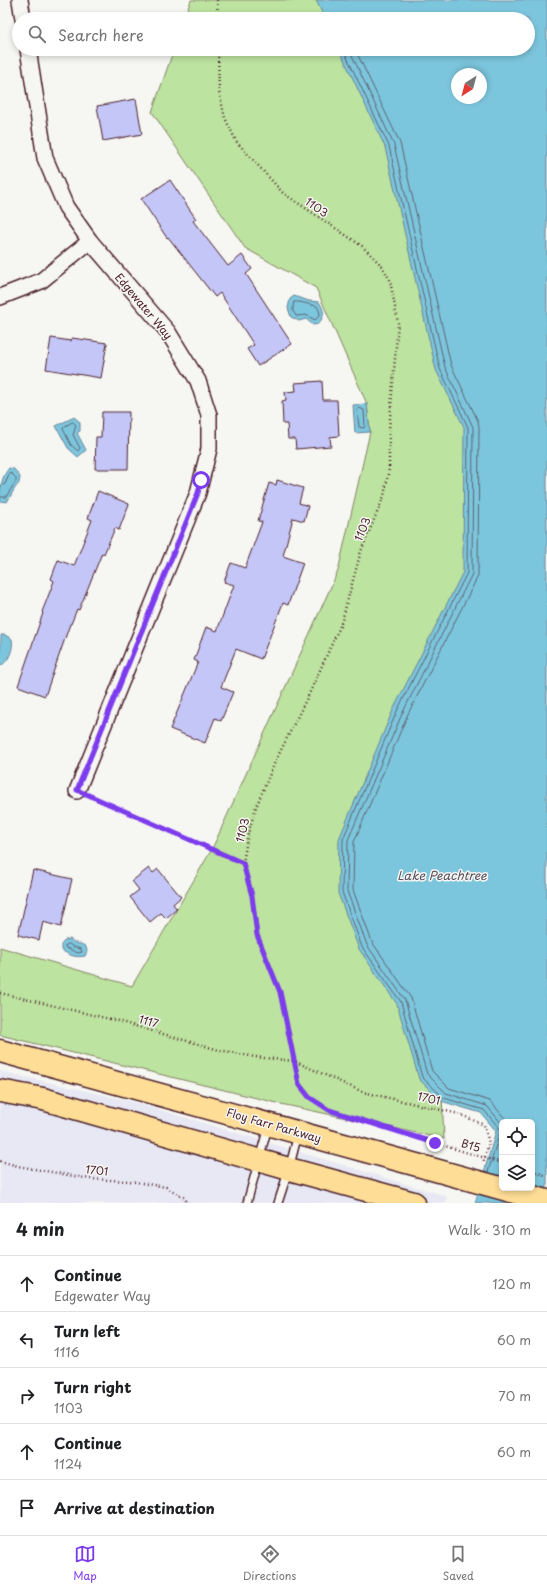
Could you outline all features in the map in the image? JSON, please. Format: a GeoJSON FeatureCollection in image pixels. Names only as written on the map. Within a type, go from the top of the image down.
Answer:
{"type":"FeatureCollection","features":[{"type":"Feature","properties":{"kind":"main road","name":"Floy Farr Parkway"},"geometry":{"type":"LineString","coordinates":[[0,1051],[269,1123],[547,1201]]}},
{"type":"Feature","properties":{"kind":"main road"},"geometry":{"type":"LineString","coordinates":[[0,1091],[43,1099],[414,1203]]}},
{"type":"Feature","properties":{"kind":"street"},"geometry":{"type":"LineString","coordinates":[[20,0],[22,12]]}},
{"type":"Feature","properties":{"kind":"street","name":"Edgewater Way"},"geometry":{"type":"LineString","coordinates":[[29,56],[45,158],[66,206],[90,241],[168,332],[198,380],[209,415],[209,449],[198,493],[77,790]]}},
{"type":"Feature","properties":{"kind":"street"},"geometry":{"type":"LineString","coordinates":[[0,297],[41,281],[90,241]]}},
{"type":"Feature","properties":{"kind":"lane"},"geometry":{"type":"LineString","coordinates":[[247,1203],[269,1123]]}},
{"type":"Feature","properties":{"kind":"lane"},"geometry":{"type":"LineString","coordinates":[[278,1203],[289,1169],[298,1132]]}},
{"type":"Feature","properties":{"kind":"path"},"geometry":{"type":"LineString","coordinates":[[217,0],[218,12]]}},
{"type":"Feature","properties":{"kind":"path","name":"1103"},"geometry":{"type":"LineString","coordinates":[[218,56],[218,92],[224,118],[236,141],[283,194],[362,246],[382,266],[390,280],[398,323],[389,430],[390,469],[384,496],[362,551],[341,624],[310,692],[275,762],[256,807],[248,834],[243,863],[252,896],[257,935],[280,992],[294,1061]]}},
{"type":"Feature","properties":{"kind":"path"},"geometry":{"type":"LineString","coordinates":[[77,790],[243,863]]}},
{"type":"Feature","properties":{"kind":"path","name":"1117"},"geometry":{"type":"LineString","coordinates":[[0,993],[114,1020],[219,1050],[255,1057],[294,1061]]}},
{"type":"Feature","properties":{"kind":"path","name":"B15"},"geometry":{"type":"LineString","coordinates":[[294,1061],[299,1084],[309,1097],[329,1110],[499,1161]]}},
{"type":"Feature","properties":{"kind":"path","name":"1701"},"geometry":{"type":"LineString","coordinates":[[294,1061],[363,1092],[459,1114],[484,1125],[489,1144],[482,1166]]}},
{"type":"Feature","properties":{"kind":"path","name":"1701"},"geometry":{"type":"LineString","coordinates":[[0,1161],[18,1166],[90,1179],[129,1181],[166,1187],[183,1197],[188,1203]]}},
{"type":"Feature","properties":{"kind":"path"},"geometry":{"type":"LineString","coordinates":[[535,1172],[547,1176]]}},
{"type":"Feature","properties":{"kind":"shaded area"},"geometry":{"type":"Polygon","coordinates":[[[0,1071],[134,1102],[446,1196],[447,1203],[0,1203],[0,1071]]]}},
{"type":"Feature","properties":{"kind":"green space"},"geometry":{"type":"Polygon","coordinates":[[[191,0],[347,0],[353,12],[187,12],[191,0]]]}},
{"type":"Feature","properties":{"kind":"green space"},"geometry":{"type":"Polygon","coordinates":[[[172,56],[373,56],[494,453],[442,1096],[444,1139],[281,1104],[0,1035],[0,947],[132,986],[212,849],[338,571],[370,432],[367,404],[316,288],[245,248],[152,112],[172,56]]]}},
{"type":"Feature","properties":{"kind":"water","name":"Lake Peachtree"},"geometry":{"type":"Polygon","coordinates":[[[316,0],[547,0],[547,1203],[475,1203],[496,1131],[481,1113],[441,1101],[419,1079],[397,1004],[359,949],[338,893],[339,839],[393,710],[463,572],[464,427],[436,370],[385,147],[342,56],[535,56],[535,12],[322,12],[316,0]]]}},
{"type":"Feature","properties":{"kind":"water"},"geometry":{"type":"Polygon","coordinates":[[[294,296],[309,301],[319,302],[323,313],[318,324],[313,325],[306,319],[299,321],[291,317],[288,308],[290,299],[294,296]]]}},
{"type":"Feature","properties":{"kind":"water"},"geometry":{"type":"Polygon","coordinates":[[[367,404],[370,432],[355,433],[353,405],[367,404]]]}},
{"type":"Feature","properties":{"kind":"water"},"geometry":{"type":"Polygon","coordinates":[[[74,417],[80,422],[80,431],[77,433],[86,450],[78,457],[68,448],[56,426],[74,417]]]}},
{"type":"Feature","properties":{"kind":"water"},"geometry":{"type":"Polygon","coordinates":[[[9,468],[14,469],[20,477],[19,483],[7,502],[0,501],[2,483],[9,468]]]}},
{"type":"Feature","properties":{"kind":"water"},"geometry":{"type":"Polygon","coordinates":[[[1,635],[5,635],[12,639],[12,643],[8,658],[0,666],[1,635]]]}},
{"type":"Feature","properties":{"kind":"water"},"geometry":{"type":"Polygon","coordinates":[[[70,939],[86,947],[87,951],[85,956],[72,956],[61,950],[61,945],[65,940],[70,939]]]}},
{"type":"Feature","properties":{"kind":"building"},"geometry":{"type":"Polygon","coordinates":[[[136,99],[142,134],[103,141],[97,106],[136,99]]]}},
{"type":"Feature","properties":{"kind":"building"},"geometry":{"type":"Polygon","coordinates":[[[170,180],[196,219],[193,221],[228,266],[242,255],[252,269],[246,274],[292,344],[258,366],[247,349],[254,345],[220,293],[215,297],[168,237],[167,238],[141,199],[170,180]]]}},
{"type":"Feature","properties":{"kind":"building"},"geometry":{"type":"Polygon","coordinates":[[[51,338],[71,341],[72,338],[107,343],[101,378],[46,369],[51,338]]]}},
{"type":"Feature","properties":{"kind":"building"},"geometry":{"type":"Polygon","coordinates":[[[322,381],[323,400],[337,400],[339,436],[330,437],[331,446],[296,449],[295,439],[288,439],[287,424],[283,424],[282,401],[286,400],[285,392],[296,391],[295,383],[322,381]]]}},
{"type":"Feature","properties":{"kind":"building"},"geometry":{"type":"Polygon","coordinates":[[[102,412],[129,412],[128,469],[95,469],[96,437],[101,437],[102,412]]]}},
{"type":"Feature","properties":{"kind":"building"},"geometry":{"type":"Polygon","coordinates":[[[277,480],[303,488],[299,503],[308,506],[304,521],[293,518],[283,556],[303,563],[288,605],[283,603],[261,659],[236,649],[221,687],[233,692],[221,721],[215,718],[205,743],[170,729],[198,662],[194,660],[206,627],[217,631],[234,585],[224,582],[231,563],[245,568],[262,522],[258,521],[269,483],[276,485],[277,480]]]}},
{"type":"Feature","properties":{"kind":"building"},"geometry":{"type":"Polygon","coordinates":[[[98,491],[129,504],[119,530],[115,528],[104,554],[102,553],[79,610],[77,609],[70,624],[45,696],[18,686],[43,613],[42,612],[54,581],[51,579],[58,560],[74,566],[92,520],[88,518],[98,491]]]}},
{"type":"Feature","properties":{"kind":"building"},"geometry":{"type":"Polygon","coordinates":[[[149,868],[153,873],[158,869],[181,897],[173,904],[177,909],[166,918],[161,913],[150,922],[130,897],[139,890],[132,881],[149,868]]]}},
{"type":"Feature","properties":{"kind":"building"},"geometry":{"type":"Polygon","coordinates":[[[33,870],[72,879],[61,927],[43,922],[39,940],[18,935],[33,870]]]}},
{"type":"Feature","properties":{"kind":"route"},"geometry":{"type":"LineString","coordinates":[[201,480],[198,493],[102,725],[77,790],[243,863],[252,896],[257,935],[280,992],[299,1084],[309,1097],[329,1110],[435,1143]]}}]}
